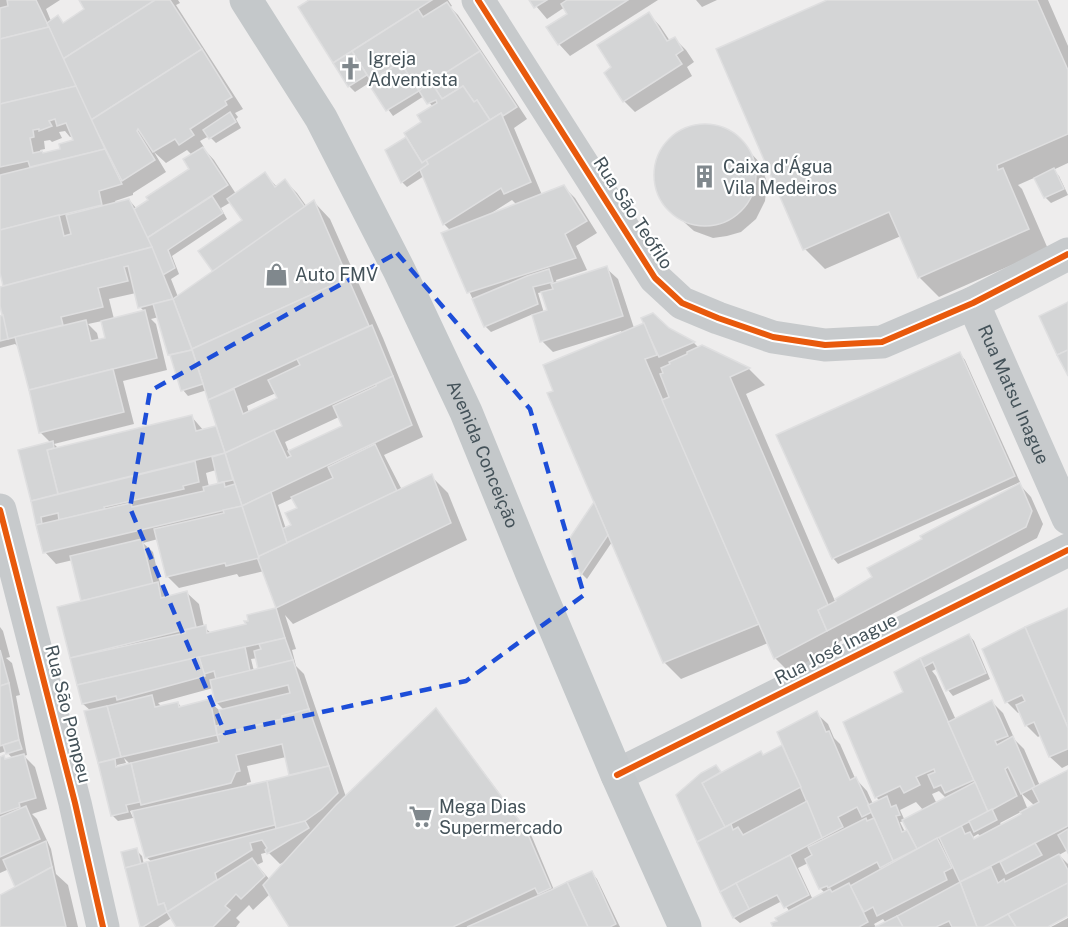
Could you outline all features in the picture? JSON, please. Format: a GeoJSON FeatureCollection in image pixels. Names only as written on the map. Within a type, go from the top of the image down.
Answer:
{"type":"FeatureCollection","features":[{"type":"Feature","properties":{"kind":"main road","name":"Avenida Conceição"},"geometry":{"type":"LineString","coordinates":[[246,0],[321,118],[399,270],[466,412],[531,574],[685,927]]}},
{"type":"Feature","properties":{"kind":"street","name":"Rua São Teófilo"},"geometry":{"type":"LineString","coordinates":[[478,0],[655,278],[682,303],[773,337],[825,345],[882,342],[973,303],[1068,254]]}},
{"type":"Feature","properties":{"kind":"street","name":"Rua Matsu Inague"},"geometry":{"type":"LineString","coordinates":[[973,303],[1068,519]]}},
{"type":"Feature","properties":{"kind":"street","name":"Rua São Pompeu"},"geometry":{"type":"LineString","coordinates":[[0,510],[75,803],[103,927]]}},
{"type":"Feature","properties":{"kind":"street","name":"Rua José Inague"},"geometry":{"type":"LineString","coordinates":[[617,775],[1068,550]]}},
{"type":"Feature","properties":{"kind":"highlighted area"},"geometry":{"type":"Polygon","coordinates":[[[397,253],[530,409],[584,595],[466,681],[225,733],[130,508],[150,391],[397,253]]]}},
{"type":"Feature","properties":{"kind":"building"},"geometry":{"type":"Polygon","coordinates":[[[7,0],[36,0],[49,27],[0,39],[0,8],[8,6],[7,0]]]}},
{"type":"Feature","properties":{"kind":"building"},"geometry":{"type":"Polygon","coordinates":[[[79,0],[155,0],[63,59],[47,23],[58,15],[63,23],[84,9],[79,0]]]}},
{"type":"Feature","properties":{"kind":"building"},"geometry":{"type":"Polygon","coordinates":[[[155,0],[170,0],[202,49],[91,120],[63,59],[155,0]]]}},
{"type":"Feature","properties":{"kind":"building"},"geometry":{"type":"Polygon","coordinates":[[[309,0],[432,0],[333,63],[298,7],[309,0]]]}},
{"type":"Feature","properties":{"kind":"building"},"geometry":{"type":"Polygon","coordinates":[[[529,0],[547,0],[534,8],[529,0]]]}},
{"type":"Feature","properties":{"kind":"building"},"geometry":{"type":"Polygon","coordinates":[[[567,0],[628,0],[558,45],[546,27],[567,14],[561,4],[567,0]]]}},
{"type":"Feature","properties":{"kind":"building"},"geometry":{"type":"Polygon","coordinates":[[[827,0],[1037,0],[1068,70],[1068,134],[997,165],[998,170],[1003,168],[1029,229],[918,278],[889,212],[803,250],[716,49],[827,0]]]}},
{"type":"Feature","properties":{"kind":"building"},"geometry":{"type":"Polygon","coordinates":[[[447,2],[480,51],[419,91],[400,62],[371,81],[352,51],[418,9],[423,17],[447,2]]]}},
{"type":"Feature","properties":{"kind":"building"},"geometry":{"type":"Polygon","coordinates":[[[649,12],[667,41],[675,37],[683,50],[676,55],[682,64],[623,102],[604,73],[611,67],[597,45],[649,12]]]}},
{"type":"Feature","properties":{"kind":"building"},"geometry":{"type":"Polygon","coordinates":[[[49,27],[76,86],[0,104],[0,39],[49,27]]]}},
{"type":"Feature","properties":{"kind":"building"},"geometry":{"type":"Polygon","coordinates":[[[202,49],[232,97],[225,101],[227,105],[190,129],[194,135],[179,145],[175,139],[153,152],[138,129],[137,131],[155,160],[122,181],[91,120],[202,49]]]}},
{"type":"Feature","properties":{"kind":"building","name":"Igreja Adventista"},"geometry":{"type":"Polygon","coordinates":[[[352,51],[367,75],[348,87],[333,63],[352,51]]]}},
{"type":"Feature","properties":{"kind":"building"},"geometry":{"type":"Polygon","coordinates":[[[480,51],[517,107],[503,116],[501,113],[490,120],[477,100],[474,102],[463,86],[442,99],[431,82],[480,51]]]}},
{"type":"Feature","properties":{"kind":"building"},"geometry":{"type":"Polygon","coordinates":[[[400,62],[419,91],[386,111],[368,83],[400,62]]]}},
{"type":"Feature","properties":{"kind":"building"},"geometry":{"type":"Polygon","coordinates":[[[431,82],[442,99],[463,86],[474,102],[477,100],[490,120],[422,163],[404,133],[421,122],[417,115],[437,103],[436,100],[427,104],[419,91],[431,82]]]}},
{"type":"Feature","properties":{"kind":"building"},"geometry":{"type":"Polygon","coordinates":[[[76,86],[105,149],[30,167],[28,161],[0,167],[0,104],[76,86]],[[55,119],[49,121],[52,126],[39,131],[39,129],[33,130],[34,137],[30,138],[33,153],[60,149],[59,144],[73,140],[66,123],[57,126],[55,119]]]}},
{"type":"Feature","properties":{"kind":"building"},"geometry":{"type":"Polygon","coordinates":[[[230,112],[236,122],[209,139],[203,130],[230,112]]]}},
{"type":"Feature","properties":{"kind":"building"},"geometry":{"type":"Polygon","coordinates":[[[501,113],[531,182],[504,194],[501,188],[443,225],[420,170],[428,164],[426,160],[501,113]]]}},
{"type":"Feature","properties":{"kind":"building","name":"Caixa d'Água Vila Medeiros"},"geometry":{"type":"Polygon","coordinates":[[[705,124],[724,128],[741,139],[752,156],[756,175],[752,194],[741,211],[724,222],[705,226],[686,222],[669,211],[658,194],[654,175],[658,156],[669,139],[686,128],[705,124]]]}},
{"type":"Feature","properties":{"kind":"building"},"geometry":{"type":"Polygon","coordinates":[[[406,137],[422,163],[426,160],[428,164],[401,183],[385,150],[406,137]]]}},
{"type":"Feature","properties":{"kind":"building"},"geometry":{"type":"Polygon","coordinates":[[[203,147],[228,185],[147,238],[134,209],[148,200],[146,197],[189,169],[183,159],[203,147]]]}},
{"type":"Feature","properties":{"kind":"building"},"geometry":{"type":"Polygon","coordinates":[[[105,149],[122,184],[99,191],[102,205],[0,230],[0,175],[105,149]]]}},
{"type":"Feature","properties":{"kind":"building"},"geometry":{"type":"Polygon","coordinates":[[[1054,168],[1064,189],[1044,198],[1034,178],[1054,168]]]}},
{"type":"Feature","properties":{"kind":"building"},"geometry":{"type":"Polygon","coordinates":[[[265,172],[275,187],[285,179],[305,207],[213,272],[198,251],[242,220],[227,199],[265,172]]]}},
{"type":"Feature","properties":{"kind":"building"},"geometry":{"type":"Polygon","coordinates":[[[564,185],[587,221],[565,234],[576,258],[467,293],[441,233],[564,185]]]}},
{"type":"Feature","properties":{"kind":"building"},"geometry":{"type":"Polygon","coordinates":[[[212,196],[223,213],[168,250],[175,268],[163,275],[147,238],[212,196]]]}},
{"type":"Feature","properties":{"kind":"building"},"geometry":{"type":"Polygon","coordinates":[[[129,199],[152,247],[3,286],[0,273],[0,230],[59,215],[64,236],[71,234],[66,215],[129,199]]]}},
{"type":"Feature","properties":{"kind":"building","name":"Auto FMV"},"geometry":{"type":"Polygon","coordinates":[[[314,200],[348,278],[192,349],[173,299],[314,200]]]}},
{"type":"Feature","properties":{"kind":"building"},"geometry":{"type":"Polygon","coordinates":[[[152,247],[173,299],[138,308],[128,266],[124,267],[128,281],[98,288],[103,307],[61,317],[63,325],[8,339],[0,306],[0,287],[152,247]]]}},
{"type":"Feature","properties":{"kind":"building"},"geometry":{"type":"Polygon","coordinates":[[[607,266],[623,316],[540,342],[532,315],[547,310],[541,292],[553,289],[551,284],[607,266]]]}},
{"type":"Feature","properties":{"kind":"building"},"geometry":{"type":"Polygon","coordinates":[[[549,269],[553,282],[533,287],[538,304],[484,327],[472,299],[549,269]]]}},
{"type":"Feature","properties":{"kind":"building"},"geometry":{"type":"Polygon","coordinates":[[[348,278],[369,326],[208,400],[192,349],[348,278]]]}},
{"type":"Feature","properties":{"kind":"building"},"geometry":{"type":"Polygon","coordinates":[[[173,299],[192,350],[168,355],[153,304],[173,299]]]}},
{"type":"Feature","properties":{"kind":"building"},"geometry":{"type":"Polygon","coordinates":[[[1068,302],[1068,350],[1057,355],[1039,316],[1068,302]]]}},
{"type":"Feature","properties":{"kind":"building"},"geometry":{"type":"Polygon","coordinates":[[[145,310],[157,358],[29,390],[15,337],[86,320],[91,341],[105,338],[101,321],[145,310]]]}},
{"type":"Feature","properties":{"kind":"building"},"geometry":{"type":"Polygon","coordinates":[[[653,313],[669,328],[695,342],[659,357],[641,318],[653,313]]]}},
{"type":"Feature","properties":{"kind":"building"},"geometry":{"type":"Polygon","coordinates":[[[3,315],[8,339],[0,341],[0,316],[3,315]]]}},
{"type":"Feature","properties":{"kind":"building"},"geometry":{"type":"Polygon","coordinates":[[[644,323],[657,355],[645,359],[759,624],[663,663],[547,393],[553,391],[543,365],[644,323]]]}},
{"type":"Feature","properties":{"kind":"building"},"geometry":{"type":"Polygon","coordinates":[[[372,325],[393,376],[225,453],[208,400],[234,389],[243,414],[277,398],[268,380],[300,365],[297,359],[372,325]]]}},
{"type":"Feature","properties":{"kind":"building"},"geometry":{"type":"Polygon","coordinates":[[[702,345],[750,368],[730,377],[828,605],[818,610],[827,631],[774,659],[662,400],[669,397],[660,374],[663,373],[661,368],[702,345]]]}},
{"type":"Feature","properties":{"kind":"building"},"geometry":{"type":"Polygon","coordinates":[[[192,350],[203,384],[181,391],[170,355],[192,350]]]}},
{"type":"Feature","properties":{"kind":"building"},"geometry":{"type":"Polygon","coordinates":[[[1068,350],[1068,376],[1057,355],[1068,350]]]}},
{"type":"Feature","properties":{"kind":"building"},"geometry":{"type":"Polygon","coordinates":[[[960,352],[1015,476],[832,559],[776,435],[960,352]]]}},
{"type":"Feature","properties":{"kind":"building"},"geometry":{"type":"Polygon","coordinates":[[[113,369],[124,412],[39,433],[29,390],[113,369]]]}},
{"type":"Feature","properties":{"kind":"building"},"geometry":{"type":"Polygon","coordinates":[[[393,376],[412,425],[242,506],[225,453],[274,430],[287,458],[291,456],[288,451],[342,426],[333,406],[393,376]]]}},
{"type":"Feature","properties":{"kind":"building"},"geometry":{"type":"Polygon","coordinates":[[[192,415],[196,431],[216,426],[225,453],[58,494],[47,450],[192,415]]]}},
{"type":"Feature","properties":{"kind":"building"},"geometry":{"type":"Polygon","coordinates":[[[53,441],[54,448],[47,450],[58,494],[31,501],[18,450],[53,441]]]}},
{"type":"Feature","properties":{"kind":"building"},"geometry":{"type":"Polygon","coordinates":[[[375,444],[397,491],[287,543],[282,529],[291,525],[285,513],[297,508],[291,497],[333,478],[328,467],[375,444]]]}},
{"type":"Feature","properties":{"kind":"building"},"geometry":{"type":"Polygon","coordinates":[[[225,453],[233,480],[218,483],[212,457],[225,453]]]}},
{"type":"Feature","properties":{"kind":"building"},"geometry":{"type":"Polygon","coordinates":[[[195,461],[199,482],[183,486],[184,489],[59,520],[58,513],[41,517],[42,524],[36,525],[31,501],[195,461]]]}},
{"type":"Feature","properties":{"kind":"building"},"geometry":{"type":"Polygon","coordinates":[[[432,474],[451,523],[276,608],[257,557],[432,474]]]}},
{"type":"Feature","properties":{"kind":"building"},"geometry":{"type":"Polygon","coordinates":[[[224,482],[225,487],[235,484],[242,506],[43,553],[36,525],[131,503],[132,507],[204,491],[203,487],[224,482]]]}},
{"type":"Feature","properties":{"kind":"building"},"geometry":{"type":"Polygon","coordinates":[[[1020,483],[1032,511],[1026,527],[827,631],[818,610],[872,577],[867,568],[922,539],[920,536],[1020,483]]]}},
{"type":"Feature","properties":{"kind":"building"},"geometry":{"type":"Polygon","coordinates":[[[271,492],[287,543],[257,557],[242,506],[271,492]]]}},
{"type":"Feature","properties":{"kind":"building"},"geometry":{"type":"Polygon","coordinates":[[[594,502],[608,535],[581,575],[567,542],[594,502]]]}},
{"type":"Feature","properties":{"kind":"building"},"geometry":{"type":"Polygon","coordinates":[[[242,506],[259,558],[226,566],[225,563],[166,577],[154,529],[224,513],[223,510],[242,506]]]}},
{"type":"Feature","properties":{"kind":"building"},"geometry":{"type":"Polygon","coordinates":[[[142,539],[153,584],[81,601],[70,556],[142,539]]]}},
{"type":"Feature","properties":{"kind":"building"},"geometry":{"type":"Polygon","coordinates":[[[158,582],[161,598],[187,591],[196,627],[70,658],[57,607],[158,582]]]}},
{"type":"Feature","properties":{"kind":"building"},"geometry":{"type":"Polygon","coordinates":[[[276,608],[285,638],[77,685],[70,658],[185,633],[185,630],[206,625],[207,633],[246,624],[244,621],[248,621],[247,615],[276,608]]]}},
{"type":"Feature","properties":{"kind":"building"},"geometry":{"type":"Polygon","coordinates":[[[1068,608],[1068,728],[1025,627],[1068,608]]]}},
{"type":"Feature","properties":{"kind":"building"},"geometry":{"type":"Polygon","coordinates":[[[1025,627],[1068,728],[1068,749],[1049,757],[1034,722],[1025,726],[1016,705],[1025,701],[1022,695],[1005,703],[982,649],[1025,627]]]}},
{"type":"Feature","properties":{"kind":"building"},"geometry":{"type":"Polygon","coordinates":[[[969,634],[986,673],[946,691],[933,662],[924,667],[920,658],[969,634]]]}},
{"type":"Feature","properties":{"kind":"building"},"geometry":{"type":"Polygon","coordinates":[[[285,638],[293,660],[258,669],[254,651],[261,649],[259,644],[285,638]]]}},
{"type":"Feature","properties":{"kind":"building"},"geometry":{"type":"Polygon","coordinates":[[[245,647],[250,671],[216,679],[214,671],[204,674],[199,657],[245,647]]]}},
{"type":"Feature","properties":{"kind":"building"},"geometry":{"type":"Polygon","coordinates":[[[0,650],[9,683],[0,686],[0,650]]]}},
{"type":"Feature","properties":{"kind":"building"},"geometry":{"type":"Polygon","coordinates":[[[199,657],[205,676],[117,700],[116,696],[82,704],[77,685],[199,657]]]}},
{"type":"Feature","properties":{"kind":"building"},"geometry":{"type":"Polygon","coordinates":[[[920,658],[974,780],[945,793],[941,785],[934,788],[928,775],[935,772],[934,769],[916,777],[920,785],[904,793],[900,786],[875,798],[843,722],[903,692],[894,672],[920,658]]]}},
{"type":"Feature","properties":{"kind":"building"},"geometry":{"type":"Polygon","coordinates":[[[293,660],[309,709],[282,716],[282,719],[217,735],[216,726],[223,724],[219,710],[290,693],[288,685],[215,703],[210,680],[293,660]]]}},
{"type":"Feature","properties":{"kind":"building"},"geometry":{"type":"Polygon","coordinates":[[[9,683],[19,740],[0,746],[0,686],[9,683]]]}},
{"type":"Feature","properties":{"kind":"building"},"geometry":{"type":"Polygon","coordinates":[[[152,695],[155,707],[178,702],[179,707],[210,699],[217,735],[121,757],[107,706],[152,695]]]}},
{"type":"Feature","properties":{"kind":"building"},"geometry":{"type":"Polygon","coordinates":[[[992,700],[1008,736],[995,741],[997,745],[1013,736],[1035,787],[1021,794],[1008,767],[1005,769],[1017,796],[988,812],[948,722],[992,700]]]}},
{"type":"Feature","properties":{"kind":"building"},"geometry":{"type":"Polygon","coordinates":[[[107,706],[121,757],[98,763],[84,711],[107,706]]]}},
{"type":"Feature","properties":{"kind":"building","name":"Mega Dias Supermercado"},"geometry":{"type":"Polygon","coordinates":[[[436,708],[526,830],[551,888],[538,894],[535,888],[453,927],[289,927],[263,885],[336,805],[436,708]]]}},
{"type":"Feature","properties":{"kind":"building"},"geometry":{"type":"Polygon","coordinates":[[[309,709],[329,766],[289,775],[282,744],[236,755],[240,771],[236,772],[231,783],[141,805],[131,763],[219,742],[217,735],[282,719],[282,716],[309,709]]]}},
{"type":"Feature","properties":{"kind":"building"},"geometry":{"type":"Polygon","coordinates":[[[817,711],[826,732],[829,731],[850,780],[856,777],[872,812],[862,817],[857,807],[838,817],[843,827],[822,838],[777,732],[817,711]]]}},
{"type":"Feature","properties":{"kind":"building"},"geometry":{"type":"Polygon","coordinates":[[[19,740],[22,749],[6,754],[3,745],[19,740]]]}},
{"type":"Feature","properties":{"kind":"building"},"geometry":{"type":"Polygon","coordinates":[[[782,745],[801,787],[725,827],[702,783],[761,751],[763,755],[782,745]]]}},
{"type":"Feature","properties":{"kind":"building"},"geometry":{"type":"Polygon","coordinates":[[[24,754],[36,798],[19,803],[20,807],[0,814],[0,757],[4,755],[5,759],[24,754]]]}},
{"type":"Feature","properties":{"kind":"building"},"geometry":{"type":"Polygon","coordinates":[[[115,759],[116,767],[131,763],[140,802],[126,805],[128,812],[111,816],[98,763],[115,759]]]}},
{"type":"Feature","properties":{"kind":"building"},"geometry":{"type":"Polygon","coordinates":[[[716,765],[721,772],[702,783],[725,827],[697,842],[676,795],[701,773],[716,765]]]}},
{"type":"Feature","properties":{"kind":"building"},"geometry":{"type":"Polygon","coordinates":[[[329,766],[338,793],[322,809],[305,821],[276,829],[267,781],[329,766]]]}},
{"type":"Feature","properties":{"kind":"building"},"geometry":{"type":"Polygon","coordinates":[[[1068,770],[1068,826],[960,882],[939,837],[961,825],[965,834],[970,832],[974,839],[1039,802],[1032,788],[1068,770]]]}},
{"type":"Feature","properties":{"kind":"building"},"geometry":{"type":"Polygon","coordinates":[[[267,781],[275,825],[145,858],[132,811],[267,781]]]}},
{"type":"Feature","properties":{"kind":"building"},"geometry":{"type":"Polygon","coordinates":[[[975,782],[988,812],[917,849],[902,820],[975,782]]]}},
{"type":"Feature","properties":{"kind":"building"},"geometry":{"type":"Polygon","coordinates":[[[887,796],[891,807],[896,805],[900,815],[896,816],[902,832],[907,830],[917,849],[893,861],[868,805],[887,796]]]}},
{"type":"Feature","properties":{"kind":"building"},"geometry":{"type":"Polygon","coordinates":[[[807,801],[822,838],[720,892],[697,842],[731,824],[733,830],[738,827],[743,835],[807,801]]]}},
{"type":"Feature","properties":{"kind":"building"},"geometry":{"type":"Polygon","coordinates":[[[26,806],[40,839],[0,857],[0,817],[26,806]]]}},
{"type":"Feature","properties":{"kind":"building"},"geometry":{"type":"Polygon","coordinates":[[[992,809],[997,820],[974,832],[969,821],[992,809]]]}},
{"type":"Feature","properties":{"kind":"building"},"geometry":{"type":"Polygon","coordinates":[[[866,818],[867,821],[874,818],[893,861],[880,868],[877,862],[828,888],[827,886],[819,889],[805,859],[812,855],[808,847],[866,818]]]}},
{"type":"Feature","properties":{"kind":"building"},"geometry":{"type":"Polygon","coordinates":[[[305,821],[309,828],[267,854],[265,850],[267,848],[262,840],[250,843],[252,850],[215,873],[217,880],[167,912],[164,903],[158,905],[147,862],[305,821]]]}},
{"type":"Feature","properties":{"kind":"building"},"geometry":{"type":"Polygon","coordinates":[[[1068,829],[1068,853],[1058,835],[1068,829]]]}},
{"type":"Feature","properties":{"kind":"building"},"geometry":{"type":"Polygon","coordinates":[[[937,838],[952,868],[944,872],[947,880],[877,916],[873,907],[864,912],[850,886],[937,838]]]}},
{"type":"Feature","properties":{"kind":"building"},"geometry":{"type":"Polygon","coordinates":[[[46,841],[52,867],[15,887],[3,860],[46,841]]]}},
{"type":"Feature","properties":{"kind":"building"},"geometry":{"type":"Polygon","coordinates":[[[1035,843],[1042,855],[1006,874],[1000,862],[1035,843]]]}},
{"type":"Feature","properties":{"kind":"building"},"geometry":{"type":"Polygon","coordinates":[[[137,848],[141,864],[125,868],[121,852],[137,848]]]}},
{"type":"Feature","properties":{"kind":"building"},"geometry":{"type":"Polygon","coordinates":[[[1059,854],[1068,870],[1068,883],[984,927],[977,927],[960,882],[991,867],[998,883],[1004,879],[1005,882],[1059,854]]]}},
{"type":"Feature","properties":{"kind":"building"},"geometry":{"type":"Polygon","coordinates":[[[790,855],[809,895],[784,908],[777,895],[749,909],[736,883],[790,855]]]}},
{"type":"Feature","properties":{"kind":"building"},"geometry":{"type":"Polygon","coordinates":[[[252,858],[265,876],[241,899],[236,894],[225,906],[230,910],[213,927],[176,927],[167,912],[252,858]]]}},
{"type":"Feature","properties":{"kind":"building"},"geometry":{"type":"Polygon","coordinates":[[[147,862],[158,905],[164,903],[167,912],[140,927],[125,868],[147,862]]]}},
{"type":"Feature","properties":{"kind":"building"},"geometry":{"type":"Polygon","coordinates":[[[52,867],[66,927],[0,927],[0,895],[52,867]]]}},
{"type":"Feature","properties":{"kind":"building"},"geometry":{"type":"Polygon","coordinates":[[[592,871],[616,924],[610,927],[588,927],[567,882],[592,871]]]}},
{"type":"Feature","properties":{"kind":"building"},"geometry":{"type":"Polygon","coordinates":[[[567,882],[588,927],[467,927],[551,890],[567,882]]]}},
{"type":"Feature","properties":{"kind":"building"},"geometry":{"type":"Polygon","coordinates":[[[960,882],[977,927],[952,927],[949,921],[936,927],[903,927],[897,916],[960,882]]]}},
{"type":"Feature","properties":{"kind":"building"},"geometry":{"type":"Polygon","coordinates":[[[736,883],[749,909],[733,918],[720,892],[736,883]]]}},
{"type":"Feature","properties":{"kind":"building"},"geometry":{"type":"Polygon","coordinates":[[[849,883],[868,922],[859,927],[773,927],[771,923],[777,921],[775,918],[830,889],[832,892],[849,883]]]}},
{"type":"Feature","properties":{"kind":"building"},"geometry":{"type":"Polygon","coordinates":[[[1068,883],[1068,916],[1048,927],[1016,927],[1008,914],[1068,883]]]}},
{"type":"Feature","properties":{"kind":"building"},"geometry":{"type":"Polygon","coordinates":[[[1008,914],[1016,927],[984,927],[1008,914]]]}},
{"type":"Feature","properties":{"kind":"building"},"geometry":{"type":"Polygon","coordinates":[[[897,916],[903,927],[875,927],[897,916]]]}},
{"type":"Feature","properties":{"kind":"cycle path"},"geometry":{"type":"LineString","coordinates":[[478,0],[655,278],[682,303],[773,337],[825,345],[882,342],[973,303],[1068,254]]}},
{"type":"Feature","properties":{"kind":"cycle path"},"geometry":{"type":"LineString","coordinates":[[0,510],[75,803],[103,927]]}},
{"type":"Feature","properties":{"kind":"cycle path"},"geometry":{"type":"LineString","coordinates":[[617,775],[1068,550]]}},
{"type":"Feature","properties":{"kind":"place","name":"Igreja Adventista"},"geometry":{"type":"Point","coordinates":[350,69]}},
{"type":"Feature","properties":{"kind":"place","name":"Caixa d'Água Vila Medeiros"},"geometry":{"type":"Point","coordinates":[705,177]}},
{"type":"Feature","properties":{"kind":"place","name":"Auto FMV"},"geometry":{"type":"Point","coordinates":[277,275]}},
{"type":"Feature","properties":{"kind":"place","name":"Mega Dias Supermercado"},"geometry":{"type":"Point","coordinates":[421,817]}}]}
